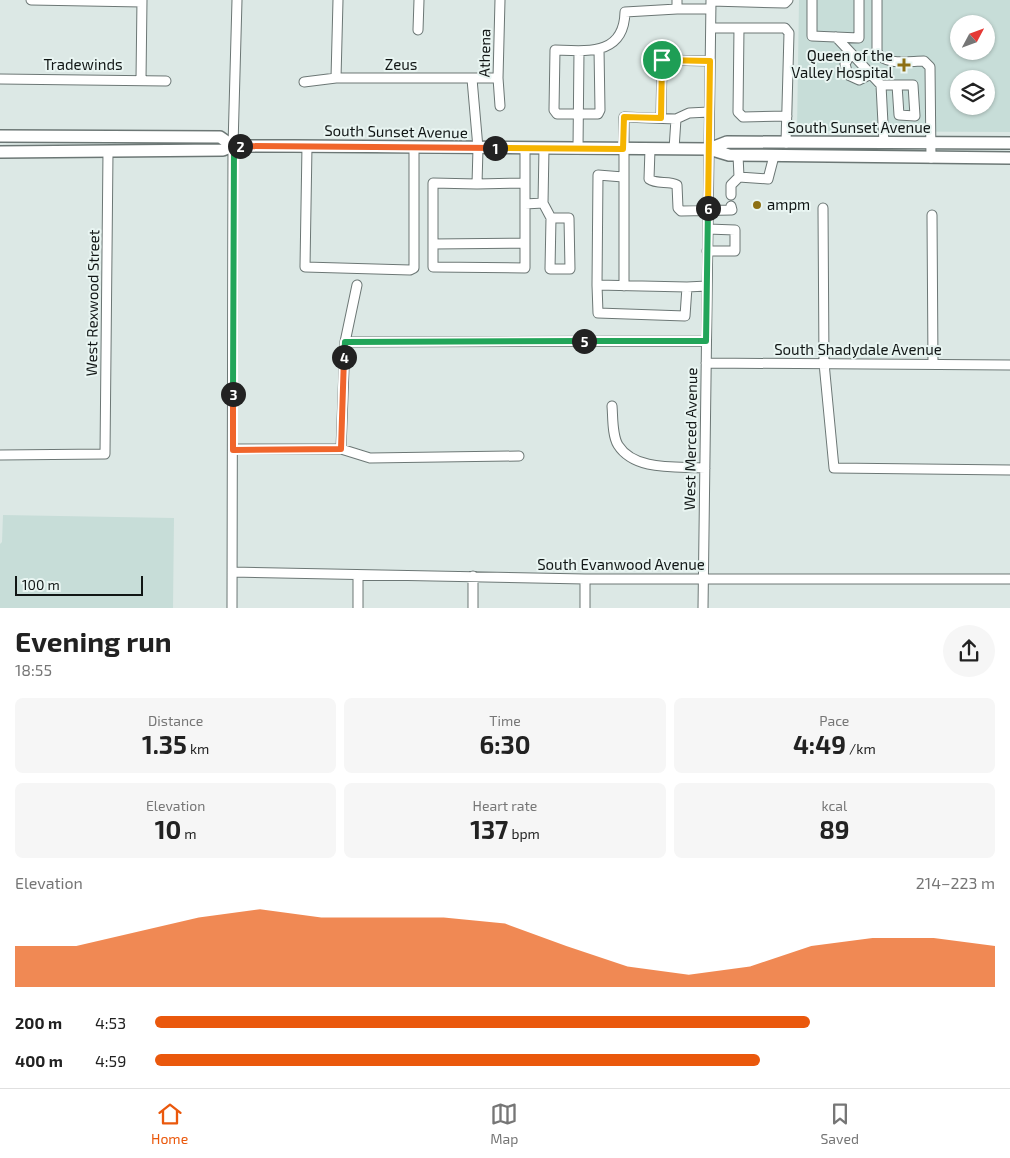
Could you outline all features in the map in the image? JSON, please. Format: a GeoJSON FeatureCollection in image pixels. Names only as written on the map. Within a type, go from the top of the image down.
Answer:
{"type":"FeatureCollection","features":[{"type":"Feature","properties":{"kind":"main road","name":"South Sunset Avenue"},"geometry":{"type":"LineString","coordinates":[[0,136],[220,137],[234,146]]}},
{"type":"Feature","properties":{"kind":"main road","name":"South Sunset Avenue"},"geometry":{"type":"LineString","coordinates":[[709,149],[727,142],[1010,143]]}},
{"type":"Feature","properties":{"kind":"main road","name":"South Sunset Avenue"},"geometry":{"type":"LineString","coordinates":[[0,152],[223,150],[234,146],[307,146],[709,149],[738,156],[1010,158]]}},
{"type":"Feature","properties":{"kind":"street"},"geometry":{"type":"LineString","coordinates":[[31,0],[142,1],[140,80]]}},
{"type":"Feature","properties":{"kind":"street"},"geometry":{"type":"LineString","coordinates":[[232,608],[236,0]]}},
{"type":"Feature","properties":{"kind":"street"},"geometry":{"type":"LineString","coordinates":[[336,78],[338,0]]}},
{"type":"Feature","properties":{"kind":"street"},"geometry":{"type":"LineString","coordinates":[[418,30],[419,0]]}},
{"type":"Feature","properties":{"kind":"street","name":"Athena"},"geometry":{"type":"LineString","coordinates":[[500,0],[498,78],[500,106]]}},
{"type":"Feature","properties":{"kind":"street"},"geometry":{"type":"LineString","coordinates":[[599,49],[600,110],[598,114],[557,114],[554,110],[555,50],[599,49],[613,42],[620,34],[625,12],[677,5],[744,1],[785,3],[788,0]]}},
{"type":"Feature","properties":{"kind":"street"},"geometry":{"type":"LineString","coordinates":[[812,0],[812,36],[859,38],[859,0]]}},
{"type":"Feature","properties":{"kind":"street"},"geometry":{"type":"LineString","coordinates":[[877,0],[877,52],[880,56],[885,60],[924,61],[930,67],[931,158]]}},
{"type":"Feature","properties":{"kind":"street","name":"West Merced Avenue"},"geometry":{"type":"LineString","coordinates":[[703,608],[711,4]]}},
{"type":"Feature","properties":{"kind":"street"},"geometry":{"type":"LineString","coordinates":[[711,28],[784,28],[789,34],[786,143]]}},
{"type":"Feature","properties":{"kind":"street"},"geometry":{"type":"LineString","coordinates":[[739,28],[738,112],[743,117],[787,116]]}},
{"type":"Feature","properties":{"kind":"street"},"geometry":{"type":"LineString","coordinates":[[836,37],[881,85],[884,143]]}},
{"type":"Feature","properties":{"kind":"street"},"geometry":{"type":"LineString","coordinates":[[578,50],[578,148]]}},
{"type":"Feature","properties":{"kind":"street"},"geometry":{"type":"LineString","coordinates":[[851,53],[845,64],[848,76],[859,80],[871,74]]}},
{"type":"Feature","properties":{"kind":"street"},"geometry":{"type":"LineString","coordinates":[[661,118],[662,60],[710,61]]}},
{"type":"Feature","properties":{"kind":"street","name":"Zeus"},"geometry":{"type":"LineString","coordinates":[[304,82],[336,78],[498,78]]}},
{"type":"Feature","properties":{"kind":"street","name":"Tradewinds"},"geometry":{"type":"LineString","coordinates":[[0,79],[166,81]]}},
{"type":"Feature","properties":{"kind":"street"},"geometry":{"type":"LineString","coordinates":[[472,79],[478,148],[477,184]]}},
{"type":"Feature","properties":{"kind":"street"},"geometry":{"type":"LineString","coordinates":[[881,85],[897,85]]}},
{"type":"Feature","properties":{"kind":"street"},"geometry":{"type":"LineString","coordinates":[[624,286],[624,117],[676,119],[689,113],[709,112]]}},
{"type":"Feature","properties":{"kind":"street"},"geometry":{"type":"LineString","coordinates":[[674,149],[676,119]]}},
{"type":"Feature","properties":{"kind":"street"},"geometry":{"type":"LineString","coordinates":[[307,146],[304,265],[307,268],[412,269],[414,147]]}},
{"type":"Feature","properties":{"kind":"street"},"geometry":{"type":"LineString","coordinates":[[525,148],[525,183],[525,204],[525,243],[525,268],[433,267],[433,183],[525,183]]}},
{"type":"Feature","properties":{"kind":"street"},"geometry":{"type":"LineString","coordinates":[[544,148],[543,203],[551,218],[550,269],[570,269],[569,218],[551,218]]}},
{"type":"Feature","properties":{"kind":"street"},"geometry":{"type":"LineString","coordinates":[[650,149],[650,180],[677,185],[678,208],[681,210],[732,210],[731,206]]}},
{"type":"Feature","properties":{"kind":"street","name":"West Rexwood Street"},"geometry":{"type":"LineString","coordinates":[[0,454],[105,454],[108,152]]}},
{"type":"Feature","properties":{"kind":"street"},"geometry":{"type":"LineString","coordinates":[[738,156],[739,178]]}},
{"type":"Feature","properties":{"kind":"street"},"geometry":{"type":"LineString","coordinates":[[731,195],[730,185],[739,178],[768,180],[774,156]]}},
{"type":"Feature","properties":{"kind":"street"},"geometry":{"type":"LineString","coordinates":[[623,177],[598,175],[598,313],[685,316],[687,287]]}},
{"type":"Feature","properties":{"kind":"street"},"geometry":{"type":"LineString","coordinates":[[525,204],[543,203]]}},
{"type":"Feature","properties":{"kind":"street"},"geometry":{"type":"LineString","coordinates":[[823,208],[824,363],[834,468],[1010,470]]}},
{"type":"Feature","properties":{"kind":"street"},"geometry":{"type":"LineString","coordinates":[[932,215],[933,364]]}},
{"type":"Feature","properties":{"kind":"street"},"geometry":{"type":"LineString","coordinates":[[707,251],[735,251],[735,230],[708,230]]}},
{"type":"Feature","properties":{"kind":"street"},"geometry":{"type":"LineString","coordinates":[[433,244],[525,243]]}},
{"type":"Feature","properties":{"kind":"street"},"geometry":{"type":"LineString","coordinates":[[341,449],[345,342],[357,284]]}},
{"type":"Feature","properties":{"kind":"street"},"geometry":{"type":"LineString","coordinates":[[597,285],[707,286]]}},
{"type":"Feature","properties":{"kind":"street"},"geometry":{"type":"LineString","coordinates":[[345,342],[706,341]]}},
{"type":"Feature","properties":{"kind":"street","name":"South Shadydale Avenue"},"geometry":{"type":"LineString","coordinates":[[706,363],[1010,365]]}},
{"type":"Feature","properties":{"kind":"street"},"geometry":{"type":"LineString","coordinates":[[612,406],[616,440],[627,454],[648,465],[705,468]]}},
{"type":"Feature","properties":{"kind":"street"},"geometry":{"type":"LineString","coordinates":[[233,450],[341,449],[370,458],[518,456]]}},
{"type":"Feature","properties":{"kind":"street","name":"South Evanwood Avenue"},"geometry":{"type":"LineString","coordinates":[[232,572],[584,580],[1010,579]]}},
{"type":"Feature","properties":{"kind":"street"},"geometry":{"type":"LineString","coordinates":[[358,574],[358,608]]}},
{"type":"Feature","properties":{"kind":"street"},"geometry":{"type":"LineString","coordinates":[[473,576],[473,608]]}},
{"type":"Feature","properties":{"kind":"street"},"geometry":{"type":"LineString","coordinates":[[584,580],[585,608]]}},
{"type":"Feature","properties":{"kind":"shaded area","name":"Queen of the Valley Hospital"},"geometry":{"type":"Polygon","coordinates":[[[799,0],[1010,0],[1010,132],[797,131],[799,0]]]}},
{"type":"Feature","properties":{"kind":"shaded area"},"geometry":{"type":"Polygon","coordinates":[[[3,515],[174,518],[173,608],[0,608],[0,544],[2,542],[3,515]]]}},
{"type":"Feature","properties":{"kind":"place","name":"Queen of the Valley Hospital"},"geometry":{"type":"Point","coordinates":[904,65]}},
{"type":"Feature","properties":{"kind":"place","name":"ampm"},"geometry":{"type":"Point","coordinates":[757,205]}},
{"type":"Feature","properties":{"kind":"route"},"geometry":{"type":"LineString","coordinates":[[662,60],[710,61],[706,341],[345,342],[341,449],[233,450],[234,146],[623,149],[624,117],[661,118],[662,60]]}}]}
